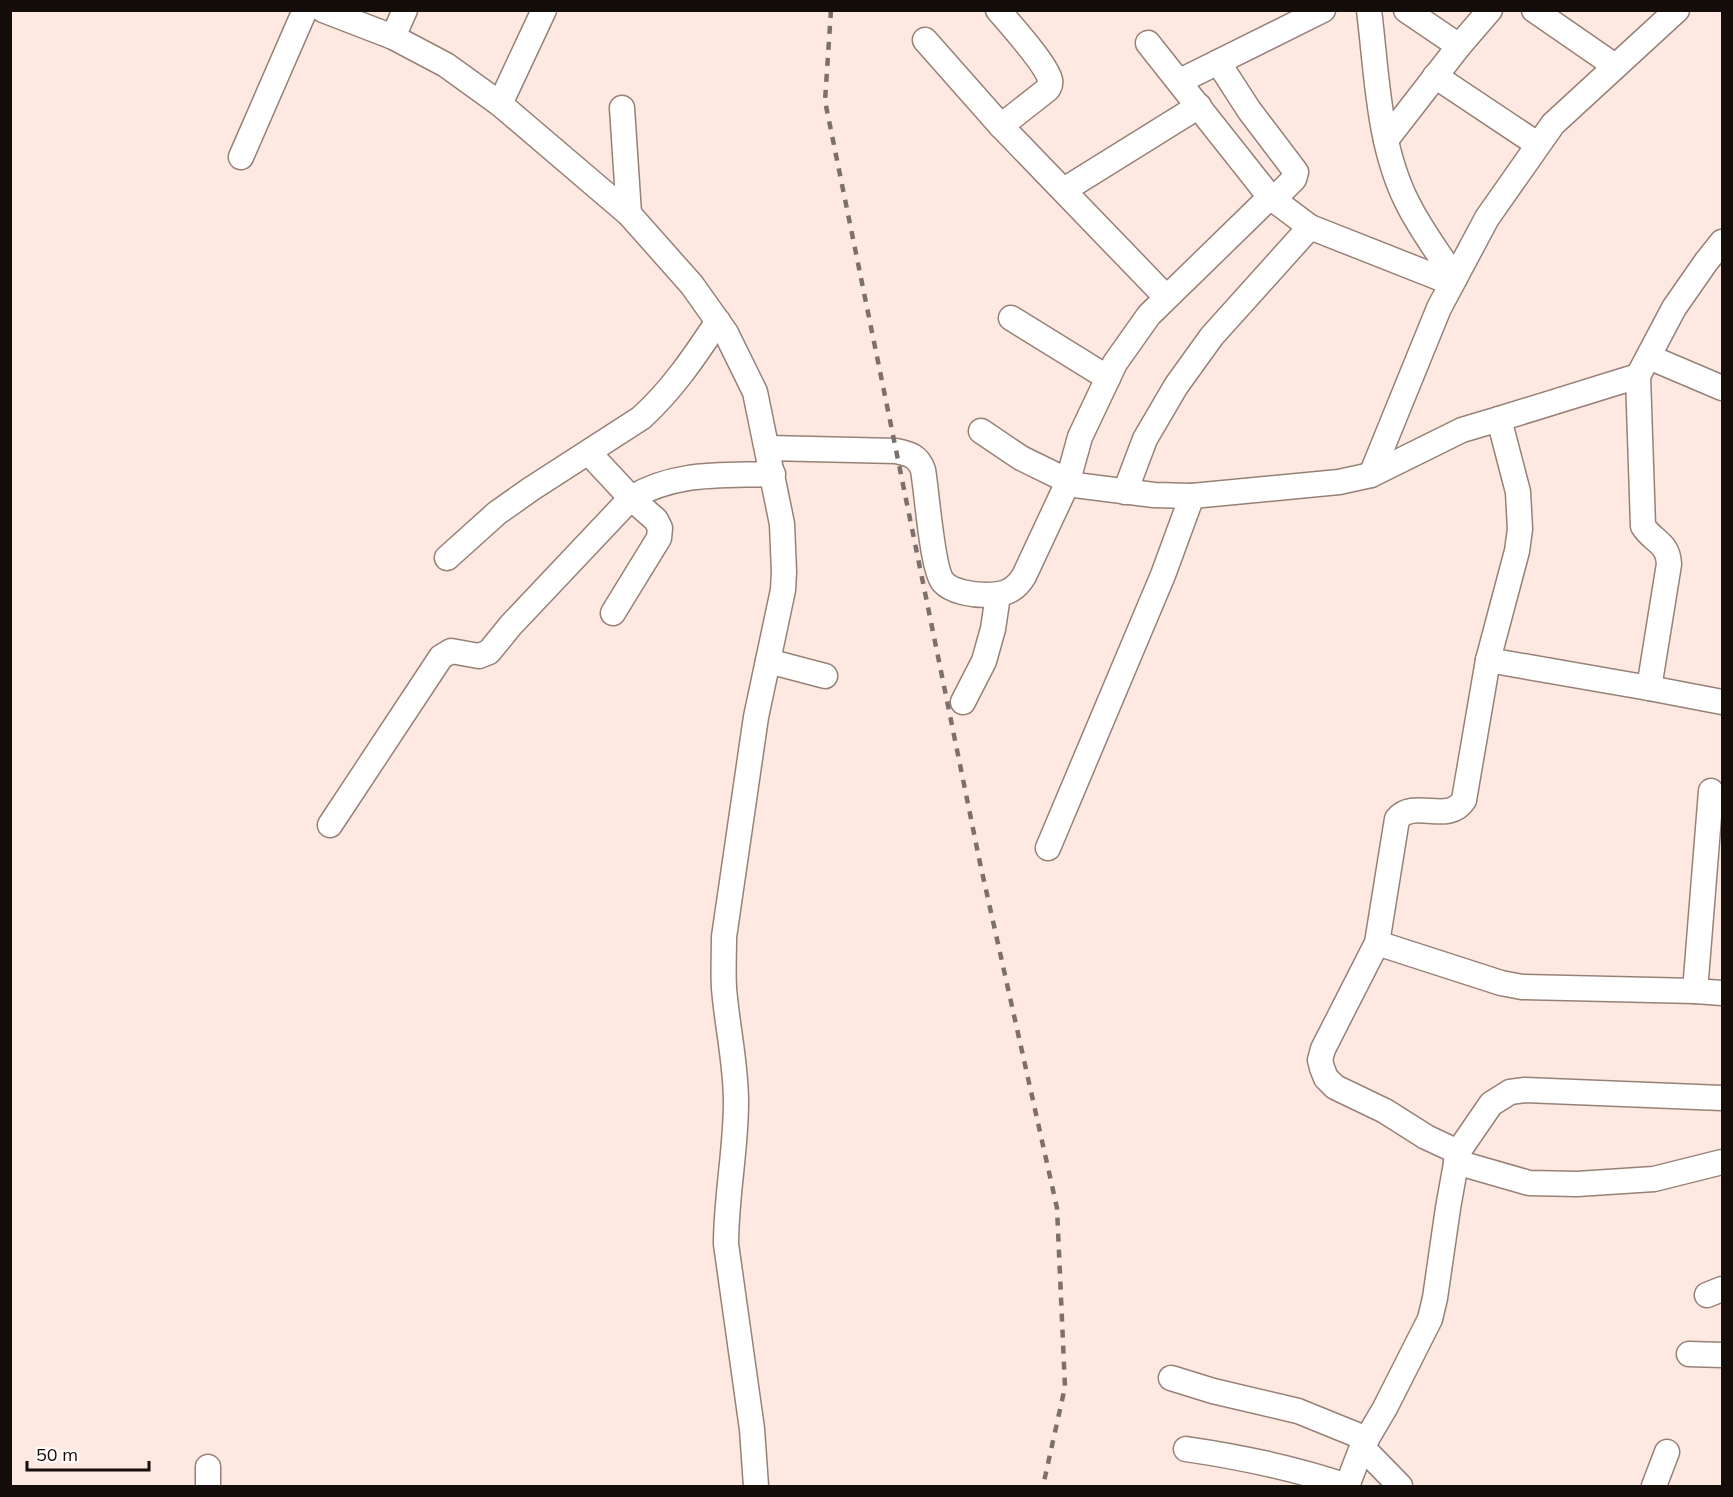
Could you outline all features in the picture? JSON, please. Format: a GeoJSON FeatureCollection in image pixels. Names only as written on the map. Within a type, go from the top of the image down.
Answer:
{"type":"FeatureCollection","features":[{"type":"Feature","properties":{"kind":"street"},"geometry":{"type":"LineString","coordinates":[[241,157],[305,10]]}},
{"type":"Feature","properties":{"kind":"street"},"geometry":{"type":"LineString","coordinates":[[323,10],[393,38],[446,65],[500,104],[628,214],[692,285],[718,321],[755,392],[782,524],[784,572],[783,590],[756,717],[724,937],[724,988],[734,1060],[736,1104],[726,1217],[726,1244],[754,1440],[756,1486]]}},
{"type":"Feature","properties":{"kind":"street"},"geometry":{"type":"LineString","coordinates":[[393,38],[405,10]]}},
{"type":"Feature","properties":{"kind":"street"},"geometry":{"type":"LineString","coordinates":[[500,104],[544,10]]}},
{"type":"Feature","properties":{"kind":"street"},"geometry":{"type":"LineString","coordinates":[[998,10],[1048,74],[1050,83],[1047,89],[1002,126]]}},
{"type":"Feature","properties":{"kind":"street"},"geometry":{"type":"LineString","coordinates":[[1180,81],[1323,10]]}},
{"type":"Feature","properties":{"kind":"street"},"geometry":{"type":"LineString","coordinates":[[1369,10],[1386,140],[1393,165],[1407,203],[1453,281]]}},
{"type":"Feature","properties":{"kind":"street"},"geometry":{"type":"LineString","coordinates":[[1406,10],[1459,46]]}},
{"type":"Feature","properties":{"kind":"street"},"geometry":{"type":"LineString","coordinates":[[1386,140],[1490,10]]}},
{"type":"Feature","properties":{"kind":"street"},"geometry":{"type":"LineString","coordinates":[[1534,10],[1615,66]]}},
{"type":"Feature","properties":{"kind":"street"},"geometry":{"type":"LineString","coordinates":[[1371,475],[1411,374],[1453,281],[1487,218],[1537,144],[1559,118],[1677,10]]}},
{"type":"Feature","properties":{"kind":"street"},"geometry":{"type":"LineString","coordinates":[[925,40],[1002,126],[1166,297]]}},
{"type":"Feature","properties":{"kind":"street"},"geometry":{"type":"LineString","coordinates":[[1148,43],[1272,198],[1310,227],[1453,281]]}},
{"type":"Feature","properties":{"kind":"street"},"geometry":{"type":"LineString","coordinates":[[768,448],[896,451],[912,454],[923,470],[935,562],[941,579],[951,588],[980,595],[998,595],[1015,588],[1020,583],[1067,482],[1080,437],[1115,363],[1149,315],[1166,297],[1296,177],[1296,172],[1249,110],[1218,62]]}},
{"type":"Feature","properties":{"kind":"street"},"geometry":{"type":"LineString","coordinates":[[1435,76],[1537,144]]}},
{"type":"Feature","properties":{"kind":"street"},"geometry":{"type":"LineString","coordinates":[[1064,190],[1199,106]]}},
{"type":"Feature","properties":{"kind":"street"},"geometry":{"type":"LineString","coordinates":[[622,108],[628,214]]}},
{"type":"Feature","properties":{"kind":"street"},"geometry":{"type":"LineString","coordinates":[[1125,492],[1145,439],[1176,386],[1212,336],[1310,227]]}},
{"type":"Feature","properties":{"kind":"street"},"geometry":{"type":"LineString","coordinates":[[1649,688],[1669,554],[1665,547],[1649,535],[1642,526],[1643,366],[1674,308],[1722,242]]}},
{"type":"Feature","properties":{"kind":"street"},"geometry":{"type":"LineString","coordinates":[[1011,318],[1108,378]]}},
{"type":"Feature","properties":{"kind":"street"},"geometry":{"type":"LineString","coordinates":[[447,558],[497,513],[589,453],[654,406],[688,366],[718,321]]}},
{"type":"Feature","properties":{"kind":"street"},"geometry":{"type":"LineString","coordinates":[[981,431],[1021,458],[1067,482],[1125,492],[1192,496],[1312,485],[1371,475],[1462,430],[1499,419],[1643,366],[1722,388]]}},
{"type":"Feature","properties":{"kind":"street"},"geometry":{"type":"LineString","coordinates":[[1499,419],[1518,492],[1521,508],[1520,529],[1517,551],[1488,660],[1464,800],[1455,810],[1442,813],[1409,811],[1401,814],[1397,819],[1377,943],[1323,1048],[1320,1060],[1322,1068],[1326,1078],[1335,1087],[1385,1111],[1457,1157],[1529,1183],[1577,1184],[1654,1179],[1722,1162]]}},
{"type":"Feature","properties":{"kind":"street"},"geometry":{"type":"LineString","coordinates":[[589,453],[659,524],[660,533],[613,613]]}},
{"type":"Feature","properties":{"kind":"street"},"geometry":{"type":"LineString","coordinates":[[330,825],[441,657],[451,651],[479,656],[489,652],[511,625],[631,498],[648,488],[682,478],[773,474]]}},
{"type":"Feature","properties":{"kind":"street"},"geometry":{"type":"LineString","coordinates":[[1048,848],[1163,575],[1192,496]]}},
{"type":"Feature","properties":{"kind":"street"},"geometry":{"type":"LineString","coordinates":[[963,702],[984,661],[993,629],[998,595]]}},
{"type":"Feature","properties":{"kind":"street"},"geometry":{"type":"LineString","coordinates":[[1488,660],[1722,702]]}},
{"type":"Feature","properties":{"kind":"street"},"geometry":{"type":"LineString","coordinates":[[768,661],[825,676]]}},
{"type":"Feature","properties":{"kind":"street"},"geometry":{"type":"LineString","coordinates":[[1695,991],[1713,882],[1712,791]]}},
{"type":"Feature","properties":{"kind":"street"},"geometry":{"type":"LineString","coordinates":[[1377,943],[1501,983],[1522,987],[1722,993]]}},
{"type":"Feature","properties":{"kind":"street"},"geometry":{"type":"LineString","coordinates":[[1186,1449],[1308,1473],[1347,1486],[1364,1443],[1385,1408],[1430,1319],[1457,1157],[1491,1104],[1500,1097],[1510,1092],[1551,1089],[1722,1098]]}},
{"type":"Feature","properties":{"kind":"street"},"geometry":{"type":"LineString","coordinates":[[1689,1354],[1722,1355]]}},
{"type":"Feature","properties":{"kind":"street"},"geometry":{"type":"LineString","coordinates":[[1171,1378],[1213,1391],[1298,1411],[1364,1443],[1400,1486]]}},
{"type":"Feature","properties":{"kind":"street"},"geometry":{"type":"LineString","coordinates":[[1654,1486],[1667,1452]]}},
{"type":"Feature","properties":{"kind":"railway"},"geometry":{"type":"LineString","coordinates":[[831,10],[825,101],[980,863],[1057,1208],[1065,1387],[1043,1486]]}}]}
